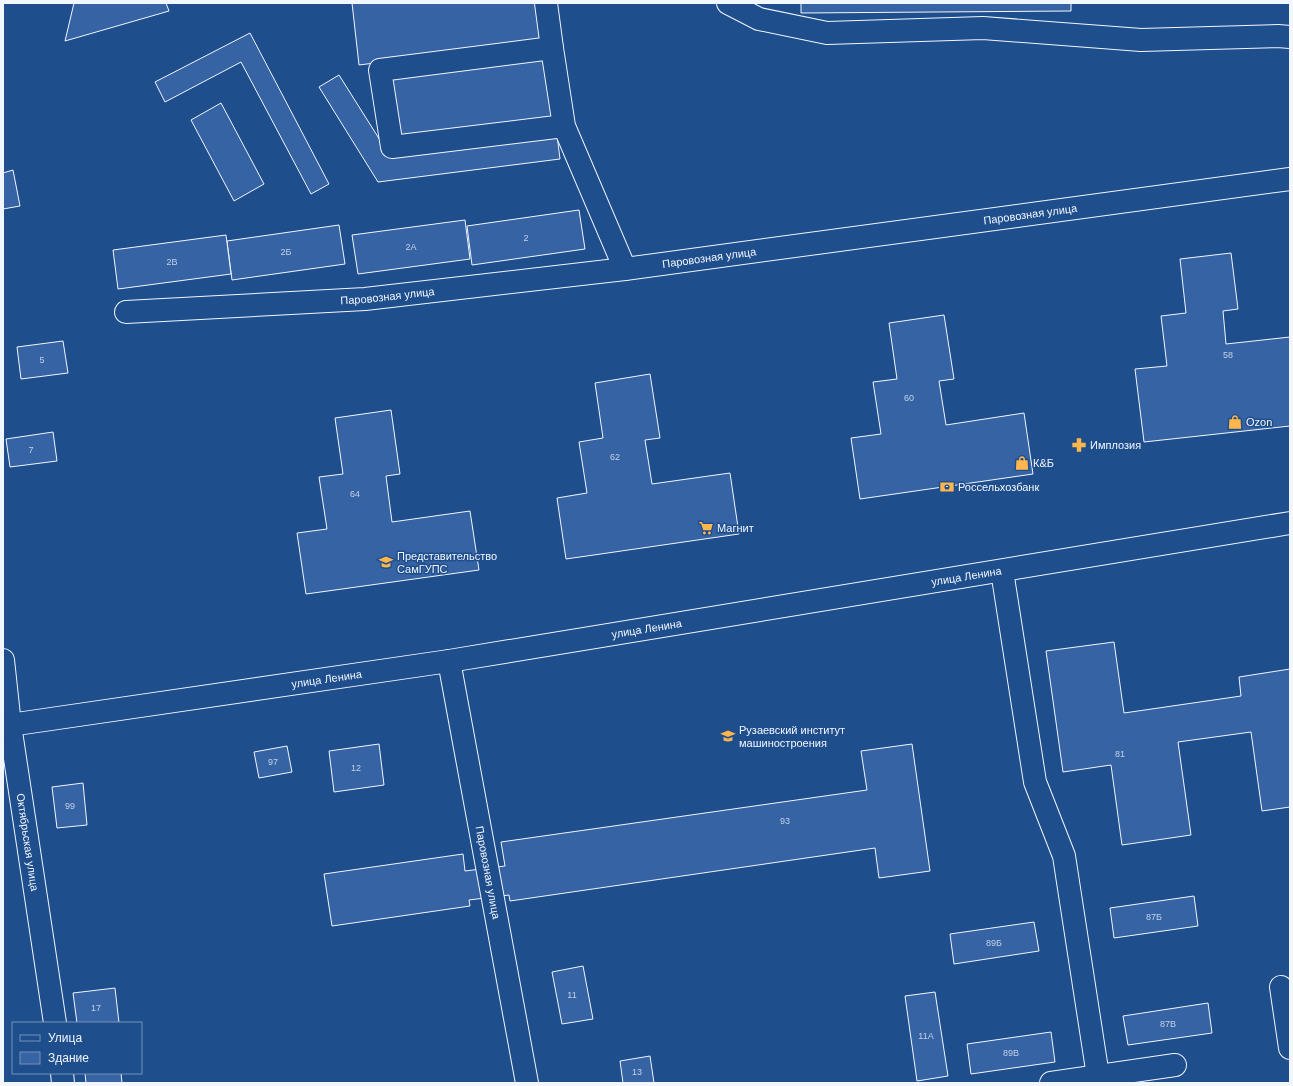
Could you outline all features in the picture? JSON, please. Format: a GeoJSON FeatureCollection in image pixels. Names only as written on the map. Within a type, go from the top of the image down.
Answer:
{"type":"FeatureCollection","features":[{"type":"Feature","properties":{"kind":"street"},"geometry":{"type":"LineString","coordinates":[[546,3],[564,126],[625,269]]}},
{"type":"Feature","properties":{"kind":"street"},"geometry":{"type":"LineString","coordinates":[[728,3],[759,19],[827,33],[983,28],[1141,40],[1271,36],[1290,37]]}},
{"type":"Feature","properties":{"kind":"street"},"geometry":{"type":"LineString","coordinates":[[552,48],[380,70],[392,147],[564,126]]}},
{"type":"Feature","properties":{"kind":"street","name":"Паровозная улица"},"geometry":{"type":"LineString","coordinates":[[126,312],[365,299],[625,269],[1290,179]]}},
{"type":"Feature","properties":{"kind":"street","name":"улица Ленина"},"geometry":{"type":"LineString","coordinates":[[7,725],[450,661],[1290,523]]}},
{"type":"Feature","properties":{"kind":"street"},"geometry":{"type":"LineString","coordinates":[[1002,571],[1035,782],[1064,856],[1098,1076]]}},
{"type":"Feature","properties":{"kind":"street","name":"Октябрьская улица"},"geometry":{"type":"LineString","coordinates":[[3,660],[7,725],[55,1022]]}},
{"type":"Feature","properties":{"kind":"street","name":"Паровозная улица"},"geometry":{"type":"LineString","coordinates":[[450,661],[528,1083]]}},
{"type":"Feature","properties":{"kind":"street"},"geometry":{"type":"LineString","coordinates":[[1281,988],[1290,1048]]}},
{"type":"Feature","properties":{"kind":"street"},"geometry":{"type":"LineString","coordinates":[[1051,1083],[1175,1065]]}},
{"type":"Feature","properties":{"kind":"building"},"geometry":{"type":"Polygon","coordinates":[[[74,3],[166,3],[169,11],[65,41],[74,3]]]}},
{"type":"Feature","properties":{"kind":"building"},"geometry":{"type":"Polygon","coordinates":[[[352,3],[540,3],[545,41],[359,65],[352,3]]]}},
{"type":"Feature","properties":{"kind":"building"},"geometry":{"type":"Polygon","coordinates":[[[801,3],[1071,3],[1071,11],[801,13],[801,3]]]}},
{"type":"Feature","properties":{"kind":"building"},"geometry":{"type":"Polygon","coordinates":[[[250,33],[329,184],[311,194],[241,62],[165,102],[155,82],[250,33]]]}},
{"type":"Feature","properties":{"kind":"building"},"geometry":{"type":"Polygon","coordinates":[[[547,56],[555,120],[396,140],[388,75],[547,56]]]}},
{"type":"Feature","properties":{"kind":"building"},"geometry":{"type":"Polygon","coordinates":[[[339,75],[390,156],[557,135],[560,159],[378,182],[319,87],[339,75]]]}},
{"type":"Feature","properties":{"kind":"building"},"geometry":{"type":"Polygon","coordinates":[[[221,103],[264,184],[234,201],[191,120],[221,103]]]}},
{"type":"Feature","properties":{"kind":"building"},"geometry":{"type":"Polygon","coordinates":[[[13,170],[20,206],[3,209],[3,173],[13,170]]]}},
{"type":"Feature","properties":{"kind":"building"},"geometry":{"type":"Polygon","coordinates":[[[579,210],[585,249],[472,265],[467,226],[579,210]]]}},
{"type":"Feature","properties":{"kind":"building"},"geometry":{"type":"Polygon","coordinates":[[[465,220],[470,259],[358,274],[352,235],[465,220]]]}},
{"type":"Feature","properties":{"kind":"building"},"geometry":{"type":"Polygon","coordinates":[[[339,225],[345,264],[232,280],[227,241],[339,225]]]}},
{"type":"Feature","properties":{"kind":"building"},"geometry":{"type":"Polygon","coordinates":[[[226,235],[231,274],[118,289],[113,250],[226,235]]]}},
{"type":"Feature","properties":{"kind":"building"},"geometry":{"type":"Polygon","coordinates":[[[1231,253],[1238,309],[1223,311],[1226,344],[1290,337],[1290,426],[1144,442],[1135,369],[1167,366],[1161,316],[1186,313],[1180,259],[1231,253]]]}},
{"type":"Feature","properties":{"kind":"building"},"geometry":{"type":"Polygon","coordinates":[[[944,315],[954,379],[939,381],[946,425],[1024,413],[1033,474],[860,499],[851,438],[881,434],[873,382],[897,379],[889,323],[944,315]]]}},
{"type":"Feature","properties":{"kind":"building"},"geometry":{"type":"Polygon","coordinates":[[[63,341],[68,373],[21,379],[17,347],[63,341]]]}},
{"type":"Feature","properties":{"kind":"building"},"geometry":{"type":"Polygon","coordinates":[[[650,374],[660,438],[645,440],[652,484],[730,473],[739,534],[566,559],[557,498],[587,493],[579,442],[603,438],[595,383],[650,374]]]}},
{"type":"Feature","properties":{"kind":"building"},"geometry":{"type":"Polygon","coordinates":[[[391,410],[400,474],[386,476],[392,522],[470,511],[479,570],[306,594],[297,533],[327,529],[319,477],[343,474],[335,418],[391,410]]]}},
{"type":"Feature","properties":{"kind":"building"},"geometry":{"type":"Polygon","coordinates":[[[53,432],[57,461],[10,467],[6,439],[53,432]]]}},
{"type":"Feature","properties":{"kind":"building"},"geometry":{"type":"Polygon","coordinates":[[[1114,642],[1124,713],[1241,696],[1239,677],[1290,669],[1290,807],[1262,811],[1251,732],[1178,742],[1191,835],[1122,845],[1111,765],[1063,772],[1046,651],[1114,642]]]}},
{"type":"Feature","properties":{"kind":"building"},"geometry":{"type":"Polygon","coordinates":[[[379,744],[384,785],[334,792],[329,751],[379,744]]]}},
{"type":"Feature","properties":{"kind":"building"},"geometry":{"type":"Polygon","coordinates":[[[912,744],[930,871],[879,878],[875,848],[510,901],[509,895],[469,900],[470,906],[332,926],[324,874],[463,854],[465,871],[505,866],[501,842],[867,790],[861,751],[912,744]]]}},
{"type":"Feature","properties":{"kind":"building"},"geometry":{"type":"Polygon","coordinates":[[[287,746],[292,772],[259,778],[254,752],[287,746]]]}},
{"type":"Feature","properties":{"kind":"building"},"geometry":{"type":"Polygon","coordinates":[[[83,783],[87,825],[57,828],[52,787],[83,783]]]}},
{"type":"Feature","properties":{"kind":"building"},"geometry":{"type":"Polygon","coordinates":[[[1194,896],[1198,926],[1114,938],[1110,908],[1194,896]]]}},
{"type":"Feature","properties":{"kind":"building"},"geometry":{"type":"Polygon","coordinates":[[[1034,922],[1039,951],[954,964],[950,934],[1034,922]]]}},
{"type":"Feature","properties":{"kind":"building"},"geometry":{"type":"Polygon","coordinates":[[[583,966],[593,1019],[562,1024],[552,972],[583,966]]]}},
{"type":"Feature","properties":{"kind":"building"},"geometry":{"type":"Polygon","coordinates":[[[115,988],[119,1022],[77,1022],[73,993],[115,988]]]}},
{"type":"Feature","properties":{"kind":"building"},"geometry":{"type":"Polygon","coordinates":[[[935,992],[948,1076],[917,1081],[905,996],[935,992]]]}},
{"type":"Feature","properties":{"kind":"building"},"geometry":{"type":"Polygon","coordinates":[[[1208,1003],[1212,1033],[1128,1045],[1123,1016],[1208,1003]]]}},
{"type":"Feature","properties":{"kind":"building"},"geometry":{"type":"Polygon","coordinates":[[[1051,1032],[1055,1062],[971,1074],[967,1044],[1051,1032]]]}},
{"type":"Feature","properties":{"kind":"building"},"geometry":{"type":"Polygon","coordinates":[[[650,1056],[654,1083],[623,1083],[620,1061],[650,1056]]]}},
{"type":"Feature","properties":{"kind":"building"},"geometry":{"type":"Polygon","coordinates":[[[85,1074],[121,1074],[122,1083],[86,1083],[85,1074]]]}},
{"type":"Feature","properties":{"kind":"place","name":"Ozon"},"geometry":{"type":"Point","coordinates":[1235,422]}},
{"type":"Feature","properties":{"kind":"place","name":"Имплозия"},"geometry":{"type":"Point","coordinates":[1079,445]}},
{"type":"Feature","properties":{"kind":"place","name":"К&Б"},"geometry":{"type":"Point","coordinates":[1022,463]}},
{"type":"Feature","properties":{"kind":"place","name":"Россельхозбанк"},"geometry":{"type":"Point","coordinates":[947,487]}},
{"type":"Feature","properties":{"kind":"place","name":"Магнит"},"geometry":{"type":"Point","coordinates":[706,528]}},
{"type":"Feature","properties":{"kind":"place","name":"Представительство СамГУПС"},"geometry":{"type":"Point","coordinates":[386,562]}},
{"type":"Feature","properties":{"kind":"place","name":"Рузаевский институт машиностроения"},"geometry":{"type":"Point","coordinates":[728,736]}}]}
